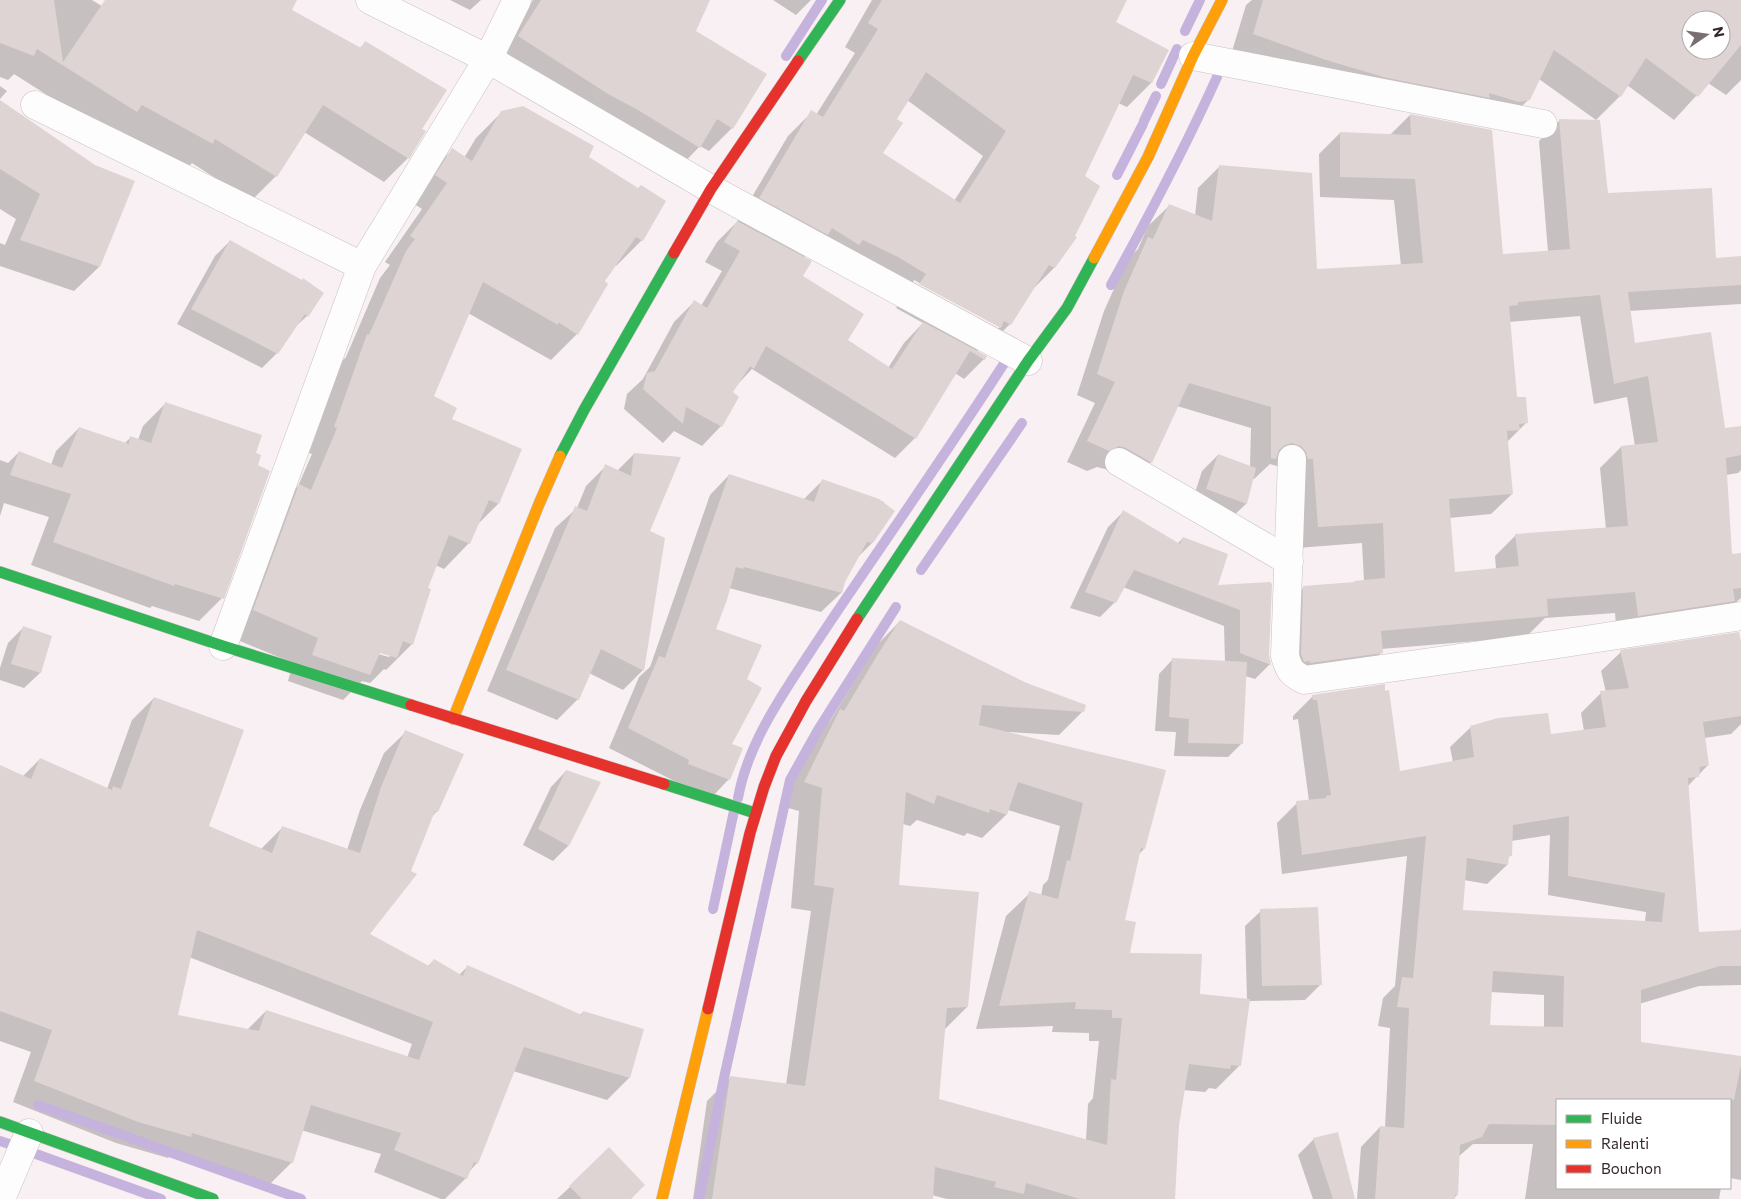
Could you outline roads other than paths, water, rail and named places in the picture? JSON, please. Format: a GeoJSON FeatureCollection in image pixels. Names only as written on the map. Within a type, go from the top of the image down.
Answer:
{"type":"FeatureCollection","features":[{"type":"Feature","properties":{"kind":"street"},"geometry":{"type":"LineString","coordinates":[[370,0],[488,59],[711,189],[1028,361]]}},
{"type":"Feature","properties":{"kind":"street"},"geometry":{"type":"LineString","coordinates":[[223,646],[362,266],[488,59],[517,0]]}},
{"type":"Feature","properties":{"kind":"street"},"geometry":{"type":"LineString","coordinates":[[453,719],[560,454],[711,189],[840,0]]}},
{"type":"Feature","properties":{"kind":"street"},"geometry":{"type":"LineString","coordinates":[[662,1199],[755,813],[776,756],[806,701],[854,623],[1028,361],[1067,308],[1148,158],[1193,56],[1222,0]]}},
{"type":"Feature","properties":{"kind":"street"},"geometry":{"type":"LineString","coordinates":[[1193,56],[1542,124]]}},
{"type":"Feature","properties":{"kind":"street"},"geometry":{"type":"LineString","coordinates":[[35,105],[362,266]]}},
{"type":"Feature","properties":{"kind":"street"},"geometry":{"type":"LineString","coordinates":[[1292,459],[1286,656],[1292,674],[1304,680],[1568,643],[1741,616]]}},
{"type":"Feature","properties":{"kind":"street"},"geometry":{"type":"LineString","coordinates":[[1118,462],[1289,560]]}},
{"type":"Feature","properties":{"kind":"street"},"geometry":{"type":"LineString","coordinates":[[0,572],[223,646],[755,813]]}},
{"type":"Feature","properties":{"kind":"street"},"geometry":{"type":"LineString","coordinates":[[0,1122],[213,1199]]}},
{"type":"Feature","properties":{"kind":"street"},"geometry":{"type":"LineString","coordinates":[[1,1199],[30,1133]]}},
{"type":"Feature","properties":{"kind":"waterway"},"geometry":{"type":"LineString","coordinates":[[786,56],[822,0]]}},
{"type":"Feature","properties":{"kind":"waterway"},"geometry":{"type":"LineString","coordinates":[[1185,31],[1200,0]]}},
{"type":"Feature","properties":{"kind":"waterway"},"geometry":{"type":"LineString","coordinates":[[1161,84],[1177,49]]}},
{"type":"Feature","properties":{"kind":"waterway"},"geometry":{"type":"LineString","coordinates":[[1111,285],[1166,182],[1217,77]]}},
{"type":"Feature","properties":{"kind":"waterway"},"geometry":{"type":"LineString","coordinates":[[1144,121],[1156,96]]}},
{"type":"Feature","properties":{"kind":"waterway"},"geometry":{"type":"LineString","coordinates":[[1117,175],[1143,124]]}},
{"type":"Feature","properties":{"kind":"waterway"},"geometry":{"type":"LineString","coordinates":[[738,798],[748,762],[763,729],[781,697],[1005,362]]}},
{"type":"Feature","properties":{"kind":"waterway"},"geometry":{"type":"LineString","coordinates":[[921,570],[1022,423]]}},
{"type":"Feature","properties":{"kind":"waterway"},"geometry":{"type":"LineString","coordinates":[[699,1199],[790,780],[818,730],[896,607]]}},
{"type":"Feature","properties":{"kind":"waterway"},"geometry":{"type":"LineString","coordinates":[[713,909],[734,811]]}},
{"type":"Feature","properties":{"kind":"waterway"},"geometry":{"type":"LineString","coordinates":[[38,1105],[301,1199]]}},
{"type":"Feature","properties":{"kind":"waterway"},"geometry":{"type":"LineString","coordinates":[[0,1141],[9,1144]]}},
{"type":"Feature","properties":{"kind":"waterway"},"geometry":{"type":"LineString","coordinates":[[36,1154],[161,1199]]}}]}
